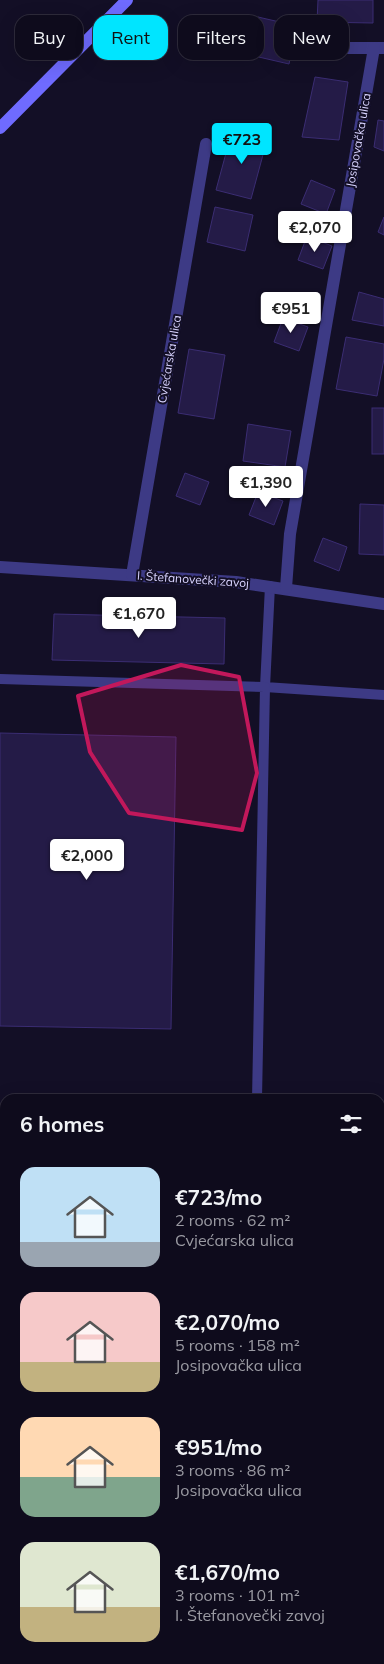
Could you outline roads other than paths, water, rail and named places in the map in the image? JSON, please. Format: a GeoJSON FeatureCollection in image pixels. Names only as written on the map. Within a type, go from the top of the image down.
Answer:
{"type":"FeatureCollection","features":[{"type":"Feature","properties":{"kind":"street"},"geometry":{"type":"LineString","coordinates":[[0,128],[127,0]]}},
{"type":"Feature","properties":{"kind":"street","name":"Josipovačka ulica"},"geometry":{"type":"LineString","coordinates":[[286,588],[290,534],[379,48],[349,48]]}},
{"type":"Feature","properties":{"kind":"street","name":"Cvjećarska ulica"},"geometry":{"type":"LineString","coordinates":[[132,575],[206,144]]}},
{"type":"Feature","properties":{"kind":"street","name":"I. Štefanovečki zavoj"},"geometry":{"type":"LineString","coordinates":[[0,567],[236,582],[384,604]]}},
{"type":"Feature","properties":{"kind":"lane"},"geometry":{"type":"LineString","coordinates":[[257,1094],[265,687],[270,586]]}},
{"type":"Feature","properties":{"kind":"lane"},"geometry":{"type":"LineString","coordinates":[[0,679],[265,687],[384,695]]}}]}
